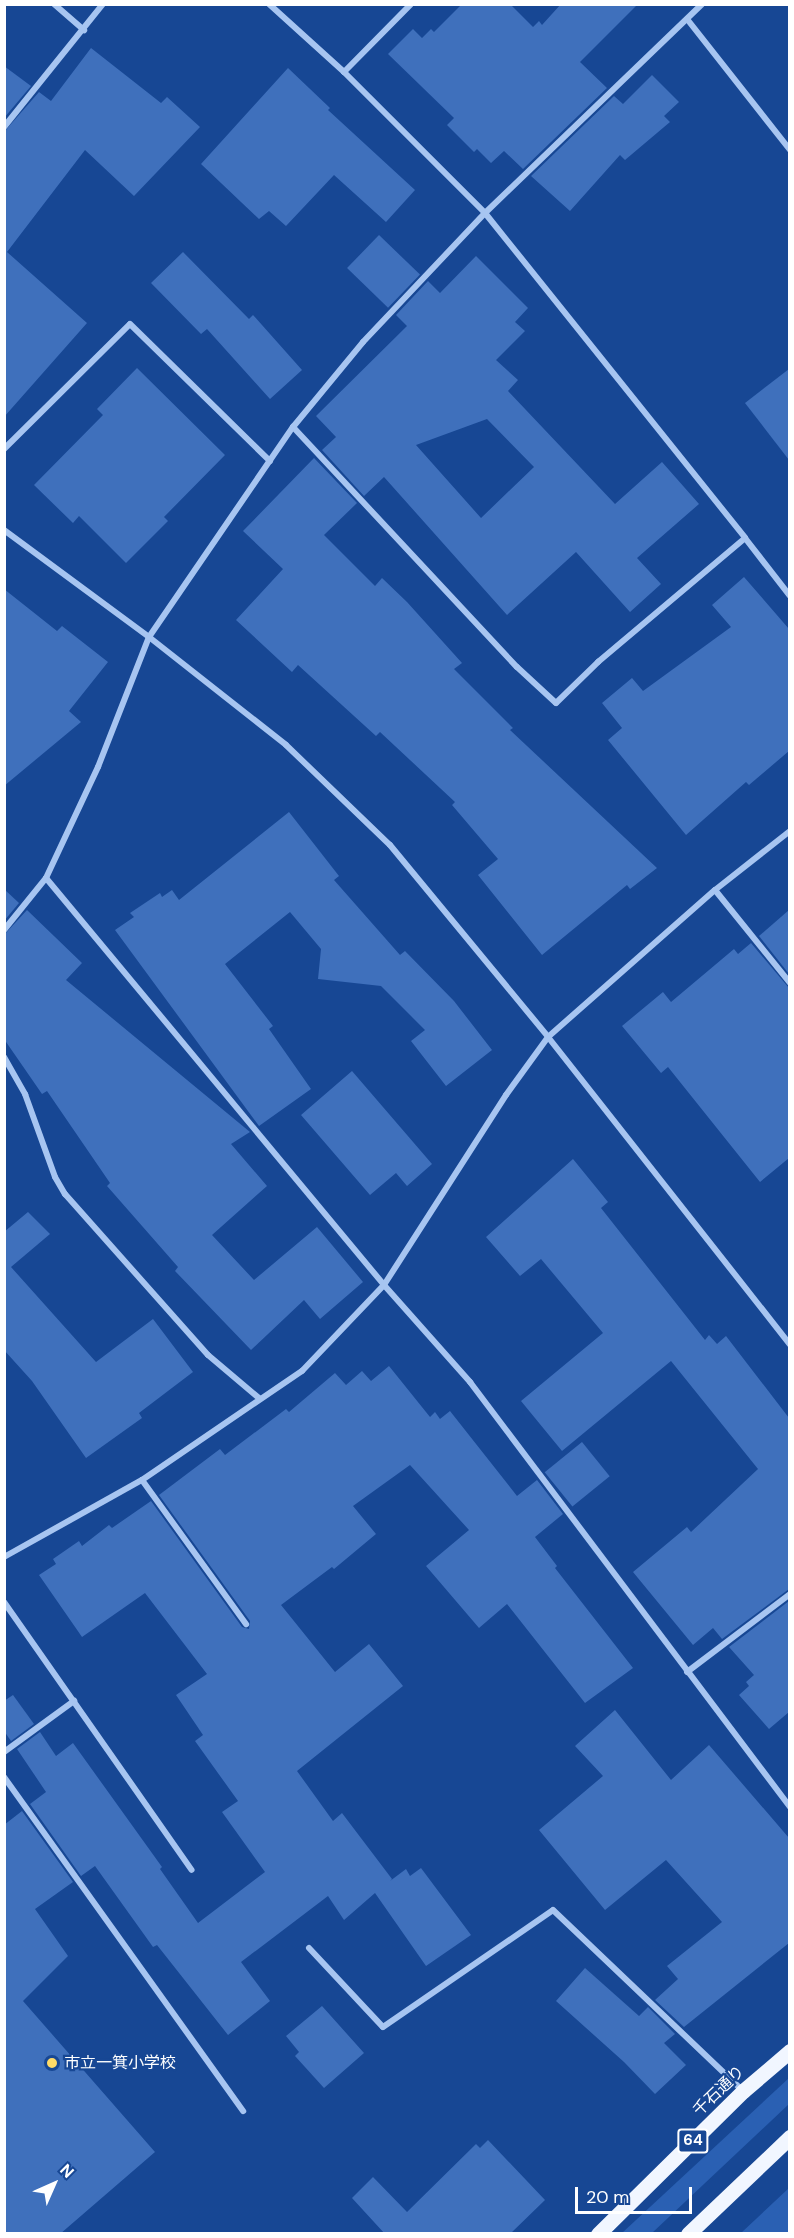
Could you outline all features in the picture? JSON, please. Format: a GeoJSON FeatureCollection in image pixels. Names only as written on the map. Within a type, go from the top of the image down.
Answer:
{"type":"FeatureCollection","features":[{"type":"Feature","properties":{"kind":"main road","name":"千石通り"},"geometry":{"type":"LineString","coordinates":[[598,2234],[743,2091],[789,2051]]}},
{"type":"Feature","properties":{"kind":"main road"},"geometry":{"type":"LineString","coordinates":[[688,2234],[789,2137]]}},
{"type":"Feature","properties":{"kind":"street"},"geometry":{"type":"LineString","coordinates":[[54,4],[84,30]]}},
{"type":"Feature","properties":{"kind":"street"},"geometry":{"type":"LineString","coordinates":[[4,127],[103,4]]}},
{"type":"Feature","properties":{"kind":"street"},"geometry":{"type":"LineString","coordinates":[[269,4],[344,72],[485,213],[789,596]]}},
{"type":"Feature","properties":{"kind":"street"},"geometry":{"type":"LineString","coordinates":[[344,72],[411,4]]}},
{"type":"Feature","properties":{"kind":"street"},"geometry":{"type":"LineString","coordinates":[[4,930],[46,878],[98,767],[149,637],[293,427],[363,342],[485,213],[702,4]]}},
{"type":"Feature","properties":{"kind":"street"},"geometry":{"type":"LineString","coordinates":[[687,19],[789,150]]}},
{"type":"Feature","properties":{"kind":"street"},"geometry":{"type":"LineString","coordinates":[[4,449],[130,324],[270,461]]}},
{"type":"Feature","properties":{"kind":"street"},"geometry":{"type":"LineString","coordinates":[[293,427],[517,668],[556,703],[598,662],[745,538]]}},
{"type":"Feature","properties":{"kind":"street"},"geometry":{"type":"LineString","coordinates":[[4,530],[149,637],[286,745],[390,845],[548,1037],[789,1344]]}},
{"type":"Feature","properties":{"kind":"street"},"geometry":{"type":"LineString","coordinates":[[4,1557],[142,1480],[302,1371],[384,1284],[506,1095],[548,1037],[715,890],[789,831]]}},
{"type":"Feature","properties":{"kind":"street"},"geometry":{"type":"LineString","coordinates":[[46,878],[384,1284],[470,1382],[789,1807]]}},
{"type":"Feature","properties":{"kind":"street"},"geometry":{"type":"LineString","coordinates":[[715,890],[789,983]]}},
{"type":"Feature","properties":{"kind":"street"},"geometry":{"type":"LineString","coordinates":[[4,1057],[25,1094],[55,1177],[65,1194],[208,1355],[260,1399]]}},
{"type":"Feature","properties":{"kind":"street"},"geometry":{"type":"LineString","coordinates":[[142,1480],[246,1624]]}},
{"type":"Feature","properties":{"kind":"street"},"geometry":{"type":"LineString","coordinates":[[687,1672],[789,1594]]}},
{"type":"Feature","properties":{"kind":"street"},"geometry":{"type":"LineString","coordinates":[[4,1602],[192,1870]]}},
{"type":"Feature","properties":{"kind":"street"},"geometry":{"type":"LineString","coordinates":[[4,1752],[74,1701]]}},
{"type":"Feature","properties":{"kind":"street"},"geometry":{"type":"LineString","coordinates":[[4,1777],[243,2111]]}},
{"type":"Feature","properties":{"kind":"street"},"geometry":{"type":"LineString","coordinates":[[309,1948],[383,2027],[553,1910],[743,2091]]}},
{"type":"Feature","properties":{"kind":"shaded area"},"geometry":{"type":"Polygon","coordinates":[[[789,2078],[789,2104],[652,2233],[622,2233],[789,2078]]]}},
{"type":"Feature","properties":{"kind":"shaded area"},"geometry":{"type":"Polygon","coordinates":[[[789,2188],[789,2233],[741,2233],[789,2188]]]}},
{"type":"Feature","properties":{"kind":"building"},"geometry":{"type":"Polygon","coordinates":[[[462,4],[510,4],[533,27],[539,21],[542,25],[561,4],[638,4],[580,62],[607,88],[523,169],[504,151],[491,163],[477,149],[474,152],[447,125],[454,118],[388,54],[413,29],[422,38],[431,29],[434,32],[462,4]]]}},
{"type":"Feature","properties":{"kind":"building"},"geometry":{"type":"Polygon","coordinates":[[[91,48],[161,103],[167,97],[200,127],[134,196],[85,150],[7,252],[87,323],[4,417],[4,132],[39,92],[51,101],[91,48]]]}},
{"type":"Feature","properties":{"kind":"building"},"geometry":{"type":"Polygon","coordinates":[[[4,66],[31,86],[4,118],[4,66]]]}},
{"type":"Feature","properties":{"kind":"building"},"geometry":{"type":"Polygon","coordinates":[[[288,68],[330,108],[328,110],[415,190],[386,222],[334,175],[286,226],[269,211],[259,219],[201,164],[288,68]]]}},
{"type":"Feature","properties":{"kind":"building"},"geometry":{"type":"Polygon","coordinates":[[[652,75],[679,102],[664,116],[670,122],[625,160],[620,155],[570,211],[531,176],[614,96],[623,104],[652,75]]]}},
{"type":"Feature","properties":{"kind":"building"},"geometry":{"type":"Polygon","coordinates":[[[379,235],[420,275],[388,308],[347,268],[379,235]]]}},
{"type":"Feature","properties":{"kind":"building"},"geometry":{"type":"Polygon","coordinates":[[[183,252],[249,319],[253,315],[302,370],[270,399],[207,329],[201,334],[151,283],[183,252]]]}},
{"type":"Feature","properties":{"kind":"building"},"geometry":{"type":"Polygon","coordinates":[[[476,256],[528,308],[515,322],[525,331],[496,360],[518,380],[508,391],[615,504],[662,462],[699,504],[637,558],[661,584],[630,612],[576,552],[507,615],[384,477],[364,496],[322,450],[336,437],[316,416],[407,326],[396,315],[428,281],[440,293],[476,256]],[[487,419],[416,445],[481,518],[534,467],[487,419]]]}},
{"type":"Feature","properties":{"kind":"building"},"geometry":{"type":"Polygon","coordinates":[[[137,368],[225,455],[164,517],[168,521],[126,563],[79,516],[73,523],[34,485],[103,415],[97,409],[137,368]]]}},
{"type":"Feature","properties":{"kind":"building"},"geometry":{"type":"Polygon","coordinates":[[[789,369],[789,460],[745,403],[789,369]]]}},
{"type":"Feature","properties":{"kind":"building"},"geometry":{"type":"Polygon","coordinates":[[[314,458],[357,503],[324,535],[375,586],[382,578],[407,602],[462,663],[454,669],[513,728],[510,730],[657,868],[630,889],[627,885],[542,955],[478,875],[498,859],[452,805],[455,802],[380,732],[376,736],[298,665],[292,672],[236,620],[283,569],[243,531],[314,458]]]}},
{"type":"Feature","properties":{"kind":"building"},"geometry":{"type":"Polygon","coordinates":[[[744,577],[789,629],[789,751],[749,785],[746,782],[686,835],[608,740],[622,728],[602,703],[632,678],[643,691],[731,627],[712,605],[744,577]]]}},
{"type":"Feature","properties":{"kind":"building"},"geometry":{"type":"Polygon","coordinates":[[[4,589],[57,631],[62,626],[108,662],[69,711],[81,722],[4,786],[4,589]]]}},
{"type":"Feature","properties":{"kind":"building"},"geometry":{"type":"Polygon","coordinates":[[[289,812],[339,876],[334,880],[400,955],[405,951],[454,1001],[492,1050],[446,1086],[411,1041],[425,1030],[381,986],[318,979],[321,949],[290,912],[225,964],[273,1026],[269,1029],[311,1089],[259,1126],[115,930],[134,917],[130,913],[160,893],[162,897],[172,890],[179,900],[289,812]]]}},
{"type":"Feature","properties":{"kind":"building"},"geometry":{"type":"Polygon","coordinates":[[[4,889],[19,903],[4,921],[4,889]]]}},
{"type":"Feature","properties":{"kind":"building"},"geometry":{"type":"Polygon","coordinates":[[[27,910],[82,963],[66,980],[250,1132],[231,1144],[267,1186],[212,1235],[254,1280],[317,1227],[363,1282],[320,1319],[304,1300],[251,1350],[175,1271],[178,1267],[107,1186],[110,1183],[47,1091],[42,1094],[4,1039],[4,935],[27,910]]]}},
{"type":"Feature","properties":{"kind":"building"},"geometry":{"type":"Polygon","coordinates":[[[789,910],[789,974],[759,936],[789,910]]]}},
{"type":"Feature","properties":{"kind":"building"},"geometry":{"type":"Polygon","coordinates":[[[751,943],[789,988],[789,1158],[760,1182],[668,1067],[661,1073],[622,1026],[663,992],[671,1002],[734,949],[738,954],[751,943]]]}},
{"type":"Feature","properties":{"kind":"building"},"geometry":{"type":"Polygon","coordinates":[[[352,1071],[432,1164],[407,1186],[396,1173],[370,1195],[301,1115],[352,1071]]]}},
{"type":"Feature","properties":{"kind":"building"},"geometry":{"type":"Polygon","coordinates":[[[573,1159],[608,1202],[601,1208],[705,1340],[709,1335],[717,1344],[726,1336],[789,1418],[789,1589],[722,1639],[713,1628],[693,1645],[633,1572],[687,1527],[691,1532],[758,1469],[671,1361],[562,1451],[521,1401],[603,1333],[541,1259],[520,1276],[486,1237],[573,1159]]]}},
{"type":"Feature","properties":{"kind":"building"},"geometry":{"type":"Polygon","coordinates":[[[28,1212],[50,1234],[11,1267],[96,1362],[153,1319],[193,1372],[139,1413],[142,1418],[86,1458],[32,1381],[4,1350],[4,1232],[28,1212]]]}},
{"type":"Feature","properties":{"kind":"building"},"geometry":{"type":"Polygon","coordinates":[[[389,1366],[430,1417],[435,1412],[440,1419],[450,1411],[517,1496],[537,1480],[563,1514],[535,1537],[557,1566],[555,1568],[633,1668],[585,1703],[507,1604],[479,1628],[426,1566],[469,1530],[410,1465],[353,1506],[376,1534],[334,1569],[332,1567],[281,1605],[335,1672],[369,1644],[403,1686],[297,1771],[333,1821],[342,1813],[392,1879],[390,1881],[406,1869],[410,1876],[421,1868],[471,1935],[426,1966],[375,1893],[344,1920],[328,1896],[241,1962],[270,2001],[228,2035],[157,1945],[153,1947],[95,1866],[81,1876],[30,1804],[46,1792],[17,1749],[40,1732],[56,1756],[73,1743],[162,1867],[160,1869],[198,1923],[265,1872],[222,1812],[238,1801],[195,1741],[203,1735],[176,1695],[207,1674],[145,1593],[82,1637],[39,1575],[56,1564],[53,1559],[79,1541],[82,1546],[109,1525],[112,1528],[151,1501],[242,1627],[249,1629],[250,1621],[159,1495],[220,1449],[225,1455],[286,1409],[289,1412],[335,1373],[346,1385],[362,1371],[371,1381],[389,1366]]]}},
{"type":"Feature","properties":{"kind":"building"},"geometry":{"type":"Polygon","coordinates":[[[582,1442],[610,1476],[572,1506],[545,1472],[582,1442]]]}},
{"type":"Feature","properties":{"kind":"building"},"geometry":{"type":"Polygon","coordinates":[[[789,1601],[789,1712],[769,1729],[739,1695],[749,1686],[746,1682],[754,1675],[729,1647],[789,1601]]]}},
{"type":"Feature","properties":{"kind":"building"},"geometry":{"type":"Polygon","coordinates":[[[13,1695],[34,1724],[11,1741],[4,1731],[4,1701],[13,1695]]]}},
{"type":"Feature","properties":{"kind":"building"},"geometry":{"type":"Polygon","coordinates":[[[615,1710],[671,1780],[709,1745],[789,1838],[789,1943],[684,2027],[655,2000],[678,1979],[667,1966],[722,1922],[666,1860],[605,1910],[539,1830],[603,1776],[575,1746],[615,1710]]]}},
{"type":"Feature","properties":{"kind":"building","name":"市立一箕小学校"},"geometry":{"type":"Polygon","coordinates":[[[22,1811],[73,1882],[35,1909],[68,1956],[23,2001],[155,2152],[60,2234],[4,2234],[4,1825],[22,1811]]]}},
{"type":"Feature","properties":{"kind":"building"},"geometry":{"type":"Polygon","coordinates":[[[585,1968],[639,2016],[648,2007],[675,2034],[664,2043],[686,2065],[655,2094],[624,2062],[556,2001],[585,1968]]]}},
{"type":"Feature","properties":{"kind":"building"},"geometry":{"type":"Polygon","coordinates":[[[322,2006],[364,2053],[324,2088],[295,2056],[299,2052],[286,2036],[322,2006]]]}},
{"type":"Feature","properties":{"kind":"building"},"geometry":{"type":"Polygon","coordinates":[[[488,2140],[545,2200],[510,2234],[385,2234],[352,2198],[373,2177],[407,2212],[476,2144],[480,2148],[488,2140]]]}},
{"type":"Feature","properties":{"kind":"place","name":"市立一箕小学校"},"geometry":{"type":"Point","coordinates":[52,2063]}}]}
